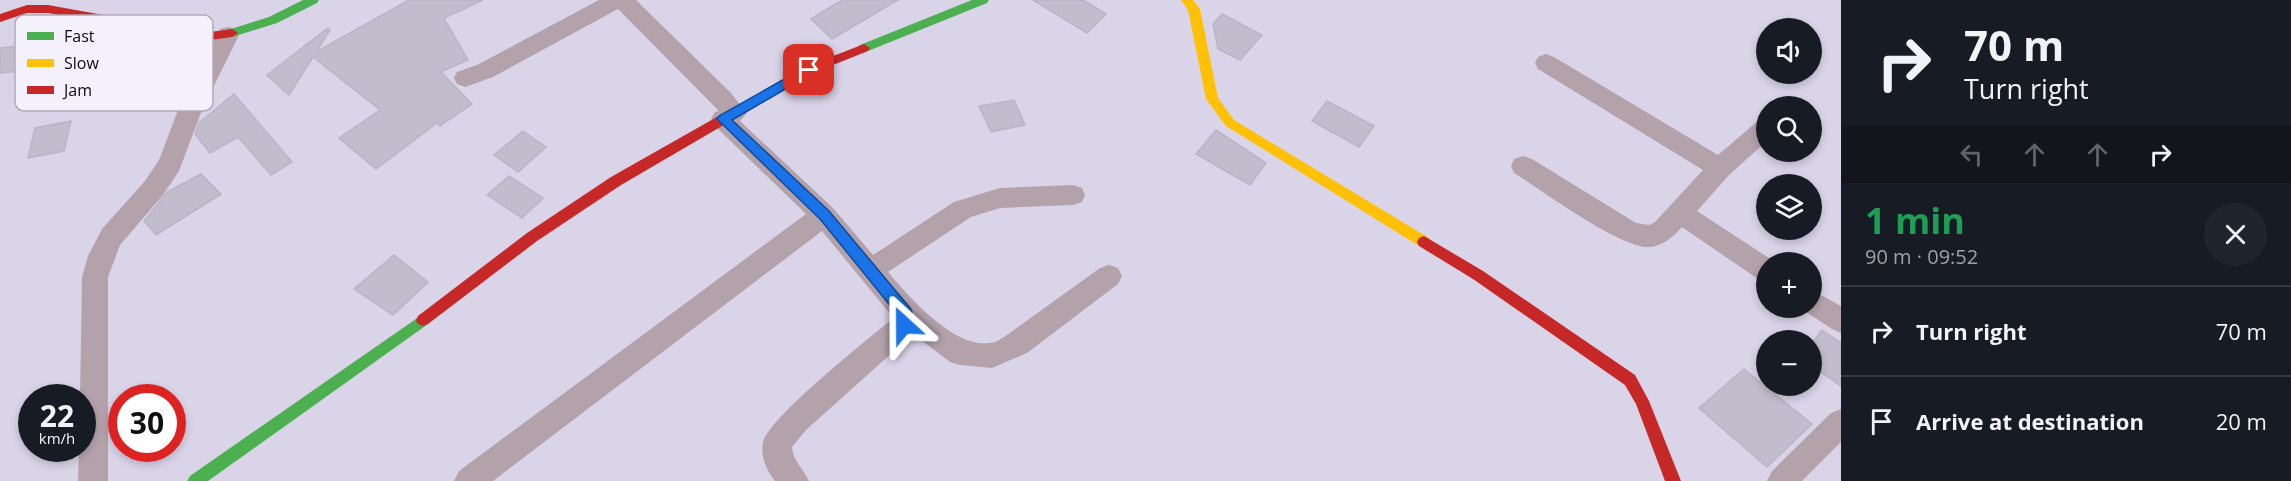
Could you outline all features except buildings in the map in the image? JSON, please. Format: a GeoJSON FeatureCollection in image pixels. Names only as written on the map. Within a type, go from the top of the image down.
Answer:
{"type":"FeatureCollection","features":[{"type":"Feature","properties":{"kind":"street"},"geometry":{"type":"LineString","coordinates":[[213,36],[228,35],[270,21],[313,0]]}},
{"type":"Feature","properties":{"kind":"street"},"geometry":{"type":"LineString","coordinates":[[465,78],[485,71],[617,0]]}},
{"type":"Feature","properties":{"kind":"street"},"geometry":{"type":"LineString","coordinates":[[623,0],[824,215],[904,312],[960,353],[992,356],[1017,344],[1109,276]]}},
{"type":"Feature","properties":{"kind":"street"},"geometry":{"type":"LineString","coordinates":[[195,481],[413,327],[532,237],[615,181],[809,70],[983,0]]}},
{"type":"Feature","properties":{"kind":"street"},"geometry":{"type":"LineString","coordinates":[[1187,0],[1194,9],[1212,99],[1230,123],[1478,275],[1630,380],[1642,401],[1673,481]]}},
{"type":"Feature","properties":{"kind":"street"},"geometry":{"type":"LineString","coordinates":[[0,18],[27,9],[48,9],[81,15]]}},
{"type":"Feature","properties":{"kind":"street"},"geometry":{"type":"LineString","coordinates":[[213,65],[228,35]]}},
{"type":"Feature","properties":{"kind":"street"},"geometry":{"type":"LineString","coordinates":[[1546,63],[1720,168]]}},
{"type":"Feature","properties":{"kind":"street"},"geometry":{"type":"LineString","coordinates":[[93,481],[95,278],[101,256],[111,237],[154,188],[170,164],[190,111]]}},
{"type":"Feature","properties":{"kind":"street"},"geometry":{"type":"LineString","coordinates":[[1523,165],[1631,233],[1651,236],[1664,230],[1720,168],[1756,135]]}},
{"type":"Feature","properties":{"kind":"street"},"geometry":{"type":"LineString","coordinates":[[869,271],[963,209],[1000,198],[1073,195]]}},
{"type":"Feature","properties":{"kind":"street"},"geometry":{"type":"LineString","coordinates":[[1679,212],[1756,264]]}},
{"type":"Feature","properties":{"kind":"street"},"geometry":{"type":"LineString","coordinates":[[469,481],[824,215]]}},
{"type":"Feature","properties":{"kind":"street"},"geometry":{"type":"LineString","coordinates":[[1822,309],[1841,321]]}},
{"type":"Feature","properties":{"kind":"street"},"geometry":{"type":"LineString","coordinates":[[794,481],[779,463],[777,443],[796,421],[904,325],[904,312]]}},
{"type":"Feature","properties":{"kind":"street"},"geometry":{"type":"LineString","coordinates":[[1782,481],[1841,422]]}},
{"type":"Feature","properties":{"kind":"traffic: fast"},"geometry":{"type":"LineString","coordinates":[[232,33],[273,20],[313,0]]}},
{"type":"Feature","properties":{"kind":"traffic: fast"},"geometry":{"type":"LineString","coordinates":[[864,48],[983,0]]}},
{"type":"Feature","properties":{"kind":"traffic: fast"},"geometry":{"type":"LineString","coordinates":[[195,481],[423,320]]}},
{"type":"Feature","properties":{"kind":"traffic: slow"},"geometry":{"type":"LineString","coordinates":[[1187,0],[1194,9],[1212,99],[1230,123],[1424,242]]}},
{"type":"Feature","properties":{"kind":"traffic: jam"},"geometry":{"type":"LineString","coordinates":[[0,18],[27,9],[48,9],[81,15]]}},
{"type":"Feature","properties":{"kind":"traffic: jam"},"geometry":{"type":"LineString","coordinates":[[213,36],[232,33]]}},
{"type":"Feature","properties":{"kind":"traffic: jam"},"geometry":{"type":"LineString","coordinates":[[423,320],[532,237],[616,181],[809,70],[864,48]]}},
{"type":"Feature","properties":{"kind":"traffic: jam"},"geometry":{"type":"LineString","coordinates":[[1424,242],[1478,275],[1630,380],[1642,401],[1673,481]]}},
{"type":"Feature","properties":{"kind":"route"},"geometry":{"type":"LineString","coordinates":[[809,70],[723,119],[824,215],[904,312],[904,325]]}}]}
